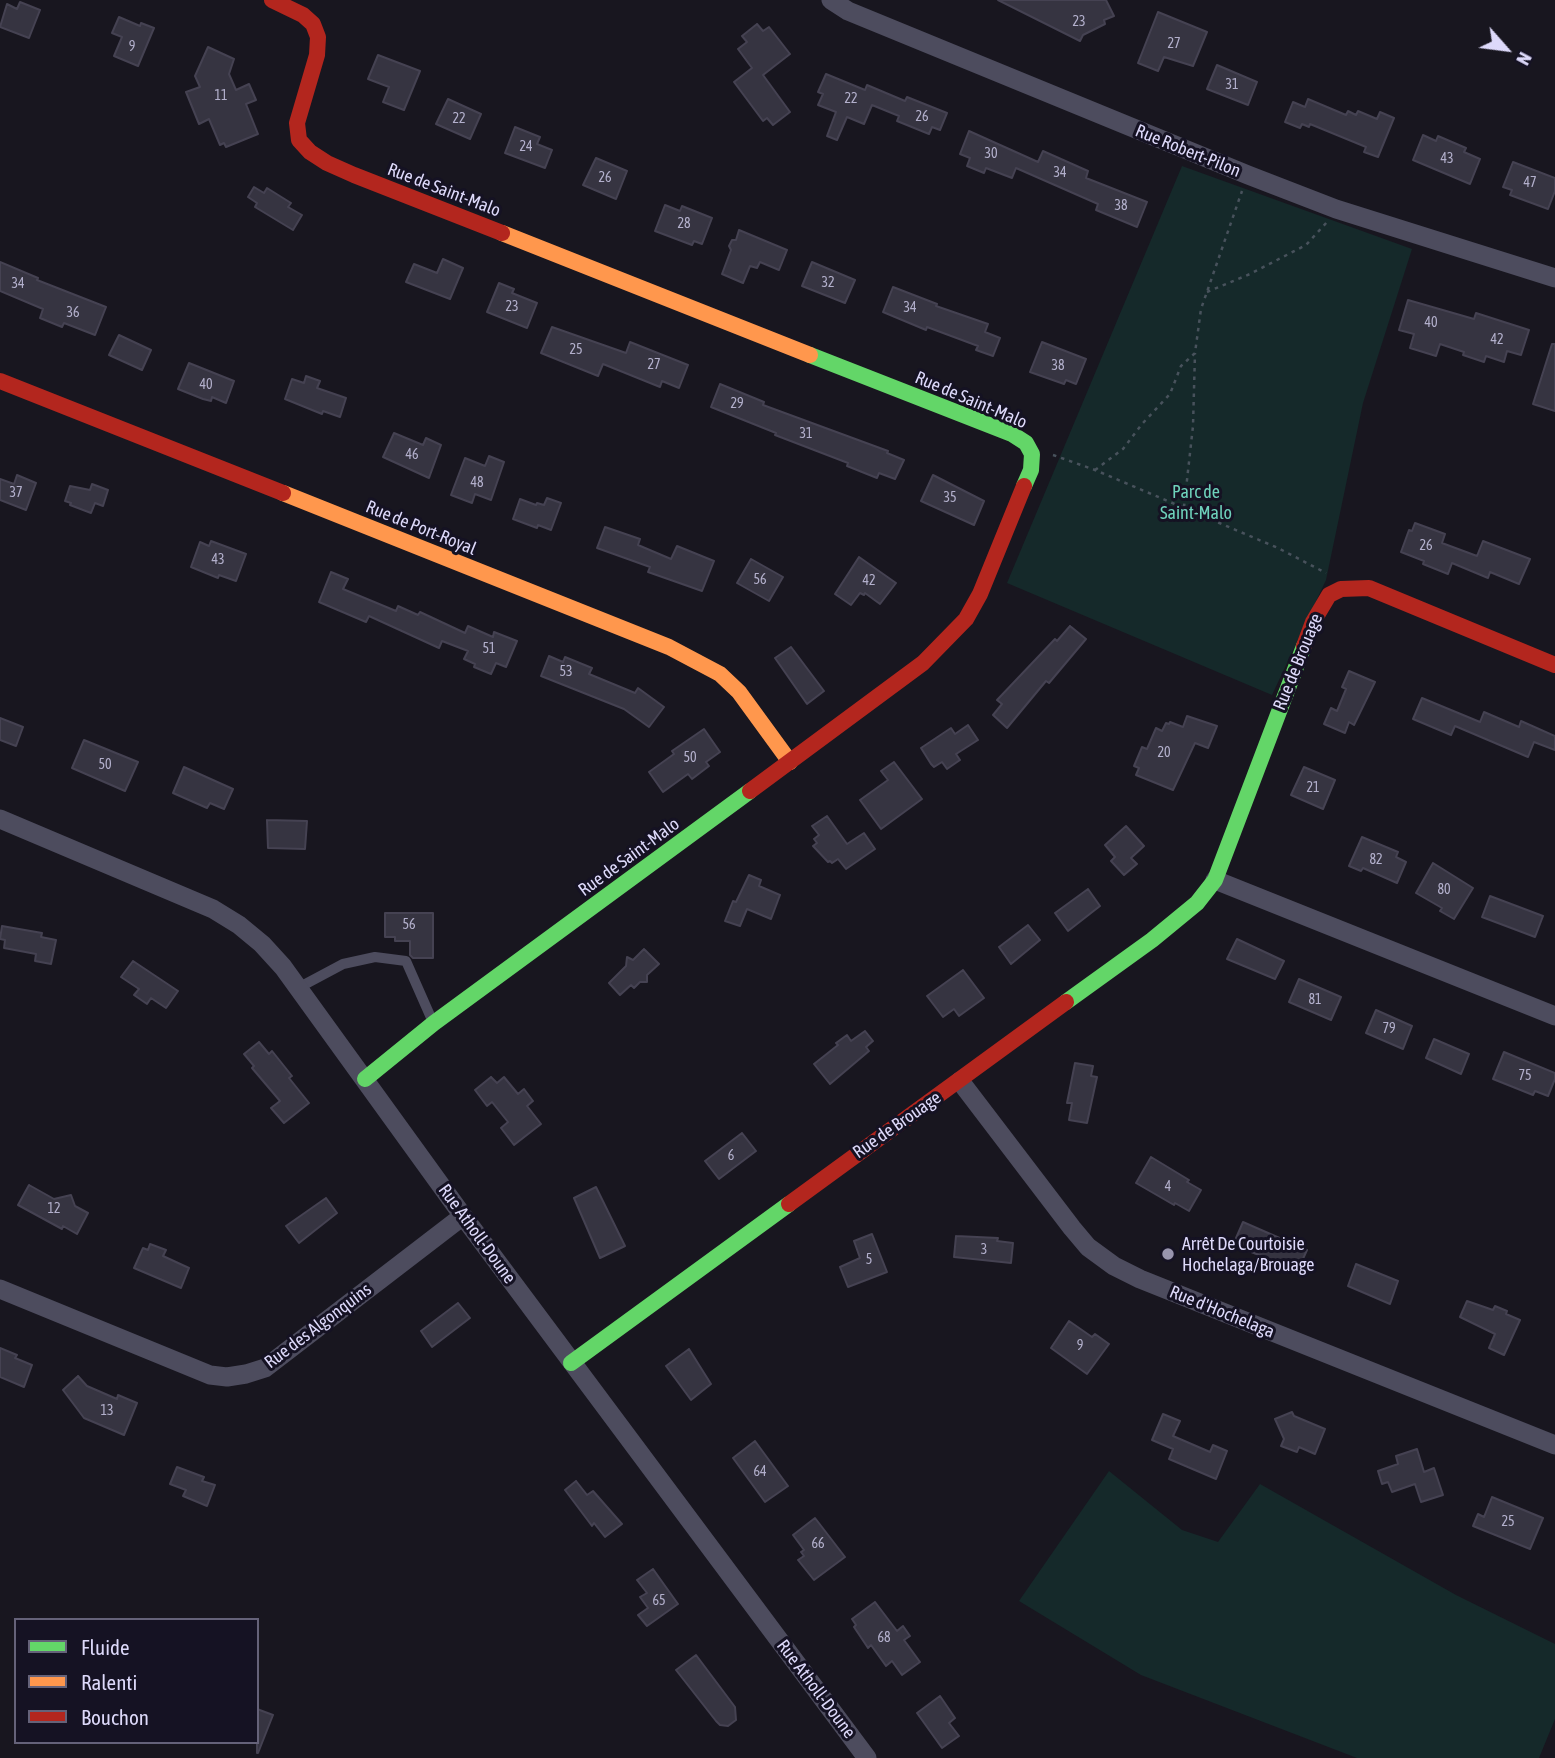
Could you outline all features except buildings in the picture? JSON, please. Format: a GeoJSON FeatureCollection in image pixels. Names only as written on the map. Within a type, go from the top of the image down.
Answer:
{"type":"FeatureCollection","features":[{"type":"Feature","properties":{"kind":"street","name":"Rue de Saint-Malo"},"geometry":{"type":"LineString","coordinates":[[272,0],[303,15],[313,24],[318,37],[317,55],[296,123],[299,140],[310,152],[327,163],[1012,434],[1026,443],[1032,454],[1031,470],[980,594],[965,619],[948,639],[922,663],[790,762],[433,1023],[365,1079]]}},
{"type":"Feature","properties":{"kind":"street","name":"Rue Robert-Pilon"},"geometry":{"type":"LineString","coordinates":[[831,0],[848,10],[1336,209],[1555,278]]}},
{"type":"Feature","properties":{"kind":"street","name":"Rue de Port-Royal"},"geometry":{"type":"LineString","coordinates":[[0,381],[669,647],[720,674],[739,692],[790,762]]}},
{"type":"Feature","properties":{"kind":"street"},"geometry":{"type":"LineString","coordinates":[[1341,589],[1369,588],[1384,593],[1555,665]]}},
{"type":"Feature","properties":{"kind":"street","name":"Rue de Brouage"},"geometry":{"type":"LineString","coordinates":[[571,1363],[1152,940],[1197,903],[1215,880],[1312,622],[1329,595],[1341,589]]}},
{"type":"Feature","properties":{"kind":"street","name":"Rue Atholl-Doune"},"geometry":{"type":"LineString","coordinates":[[0,819],[213,909],[262,944],[283,967],[571,1363],[867,1758]]}},
{"type":"Feature","properties":{"kind":"street"},"geometry":{"type":"LineString","coordinates":[[1215,880],[1555,1016]]}},
{"type":"Feature","properties":{"kind":"street","name":"Rue d'Hochelaga"},"geometry":{"type":"LineString","coordinates":[[960,1081],[1072,1228],[1088,1247],[1114,1266],[1140,1279],[1555,1445]]}},
{"type":"Feature","properties":{"kind":"street","name":"Rue des Algonquins"},"geometry":{"type":"LineString","coordinates":[[0,1289],[210,1375],[227,1377],[265,1368],[463,1216]]}},
{"type":"Feature","properties":{"kind":"lane"},"geometry":{"type":"LineString","coordinates":[[298,988],[343,964],[375,957],[406,961],[433,1023]]}},
{"type":"Feature","properties":{"kind":"path"},"geometry":{"type":"LineString","coordinates":[[1184,507],[1193,426],[1195,354],[1201,309],[1248,175]]}},
{"type":"Feature","properties":{"kind":"path"},"geometry":{"type":"LineString","coordinates":[[1207,292],[1250,274],[1306,244],[1336,209]]}},
{"type":"Feature","properties":{"kind":"path"},"geometry":{"type":"LineString","coordinates":[[1095,470],[1123,449],[1170,394],[1181,366],[1195,354]]}},
{"type":"Feature","properties":{"kind":"path"},"geometry":{"type":"LineString","coordinates":[[1032,454],[1055,455],[1184,507],[1323,569],[1341,589]]}},
{"type":"Feature","properties":{"kind":"green space","name":"Parc de Saint-Malo"},"geometry":{"type":"Polygon","coordinates":[[[1182,166],[1412,249],[1363,403],[1326,580],[1272,695],[1007,583],[1182,166]]]}},
{"type":"Feature","properties":{"kind":"green space"},"geometry":{"type":"Polygon","coordinates":[[[1109,1471],[1182,1530],[1218,1542],[1260,1484],[1456,1595],[1555,1644],[1555,1719],[1539,1758],[1357,1758],[1141,1675],[1019,1601],[1109,1471]]]}},
{"type":"Feature","properties":{"kind":"traffic: fast"},"geometry":{"type":"LineString","coordinates":[[810,355],[1012,434],[1026,443],[1032,454],[1031,470],[1024,486]]}},
{"type":"Feature","properties":{"kind":"traffic: fast"},"geometry":{"type":"LineString","coordinates":[[1066,1002],[1152,940],[1197,903],[1215,880],[1304,646]]}},
{"type":"Feature","properties":{"kind":"traffic: fast"},"geometry":{"type":"LineString","coordinates":[[365,1079],[434,1023],[750,791]]}},
{"type":"Feature","properties":{"kind":"traffic: fast"},"geometry":{"type":"LineString","coordinates":[[571,1363],[789,1204]]}},
{"type":"Feature","properties":{"kind":"traffic: slow"},"geometry":{"type":"LineString","coordinates":[[502,233],[810,355]]}},
{"type":"Feature","properties":{"kind":"traffic: slow"},"geometry":{"type":"LineString","coordinates":[[283,493],[669,647],[720,674],[739,692],[790,762]]}},
{"type":"Feature","properties":{"kind":"traffic: jam"},"geometry":{"type":"LineString","coordinates":[[272,0],[303,15],[313,24],[318,37],[317,55],[297,123],[299,140],[310,152],[354,175],[502,233]]}},
{"type":"Feature","properties":{"kind":"traffic: jam"},"geometry":{"type":"LineString","coordinates":[[0,381],[283,493]]}},
{"type":"Feature","properties":{"kind":"traffic: jam"},"geometry":{"type":"LineString","coordinates":[[750,791],[923,663],[966,619],[980,594],[1024,486]]}},
{"type":"Feature","properties":{"kind":"traffic: jam"},"geometry":{"type":"LineString","coordinates":[[1304,646],[1313,622],[1329,595],[1341,589],[1369,588],[1555,665]]}},
{"type":"Feature","properties":{"kind":"traffic: jam"},"geometry":{"type":"LineString","coordinates":[[789,1204],[1066,1002]]}},
{"type":"Feature","properties":{"kind":"place","name":"Arrêt De Courtoisie Hochelaga/Brouage"},"geometry":{"type":"Point","coordinates":[1168,1254]}}]}
